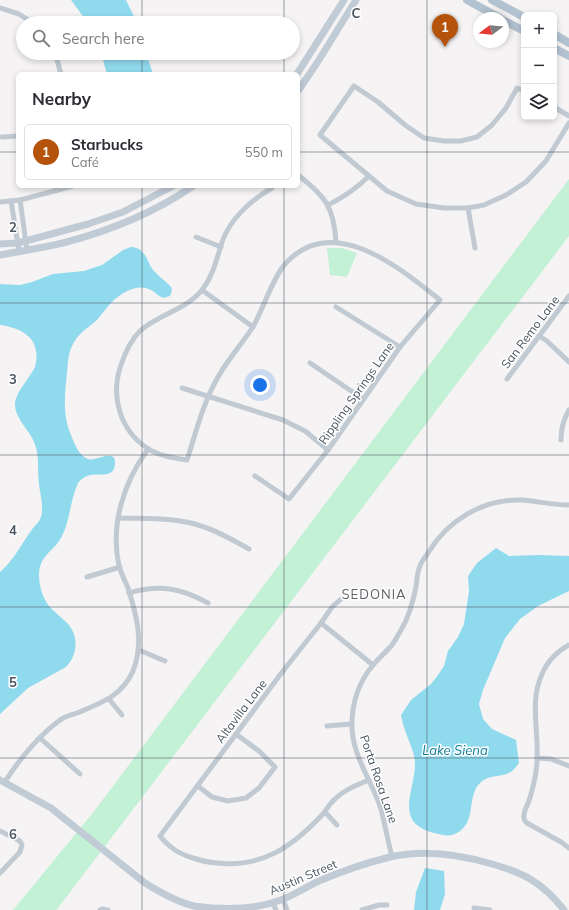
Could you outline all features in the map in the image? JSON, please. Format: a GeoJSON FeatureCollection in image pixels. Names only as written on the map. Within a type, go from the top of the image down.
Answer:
{"type":"FeatureCollection","features":[{"type":"Feature","properties":{"kind":"main road"},"geometry":{"type":"LineString","coordinates":[[468,0],[489,12]]}},
{"type":"Feature","properties":{"kind":"main road"},"geometry":{"type":"LineString","coordinates":[[492,0],[521,15]]}},
{"type":"Feature","properties":{"kind":"main road"},"geometry":{"type":"LineString","coordinates":[[509,23],[521,29]]}},
{"type":"Feature","properties":{"kind":"main road"},"geometry":{"type":"LineString","coordinates":[[557,36],[569,42]]}},
{"type":"Feature","properties":{"kind":"main road"},"geometry":{"type":"LineString","coordinates":[[557,50],[569,56]]}},
{"type":"Feature","properties":{"kind":"street"},"geometry":{"type":"LineString","coordinates":[[297,72],[344,0]]}},
{"type":"Feature","properties":{"kind":"street"},"geometry":{"type":"LineString","coordinates":[[300,88],[356,0]]}},
{"type":"Feature","properties":{"kind":"street"},"geometry":{"type":"LineString","coordinates":[[0,8],[22,16]]}},
{"type":"Feature","properties":{"kind":"street"},"geometry":{"type":"LineString","coordinates":[[331,22],[339,27]]}},
{"type":"Feature","properties":{"kind":"street"},"geometry":{"type":"LineString","coordinates":[[57,60],[60,72]]}},
{"type":"Feature","properties":{"kind":"street"},"geometry":{"type":"LineString","coordinates":[[521,89],[517,88],[506,108],[492,125],[477,137],[461,141],[444,141],[424,138],[405,125],[378,102],[354,86],[320,135],[387,191],[416,204],[444,208],[468,208],[484,205],[506,195],[526,182],[546,161],[569,123]]}},
{"type":"Feature","properties":{"kind":"street"},"geometry":{"type":"LineString","coordinates":[[557,109],[569,116]]}},
{"type":"Feature","properties":{"kind":"street"},"geometry":{"type":"LineString","coordinates":[[2,137],[16,136]]}},
{"type":"Feature","properties":{"kind":"street"},"geometry":{"type":"LineString","coordinates":[[328,205],[344,198],[369,176]]}},
{"type":"Feature","properties":{"kind":"street"},"geometry":{"type":"LineString","coordinates":[[272,188],[263,193],[238,215],[227,232],[211,274],[202,290],[188,304],[156,320],[140,331],[129,345],[122,362],[116,385],[118,405],[126,426],[133,436],[148,449],[173,458],[187,460],[208,397],[225,366],[253,327],[272,286],[286,263],[300,251],[309,247],[336,242],[333,220],[328,205],[319,194],[300,177]]}},
{"type":"Feature","properties":{"kind":"street"},"geometry":{"type":"LineString","coordinates":[[0,202],[20,200],[65,188]]}},
{"type":"Feature","properties":{"kind":"street"},"geometry":{"type":"LineString","coordinates":[[0,244],[18,243],[88,224],[123,212],[169,188]]}},
{"type":"Feature","properties":{"kind":"street"},"geometry":{"type":"LineString","coordinates":[[0,255],[63,243],[126,223],[175,199],[190,188]]}},
{"type":"Feature","properties":{"kind":"street"},"geometry":{"type":"LineString","coordinates":[[20,200],[27,250]]}},
{"type":"Feature","properties":{"kind":"street"},"geometry":{"type":"LineString","coordinates":[[11,201],[19,251]]}},
{"type":"Feature","properties":{"kind":"street"},"geometry":{"type":"LineString","coordinates":[[468,208],[475,248]]}},
{"type":"Feature","properties":{"kind":"street"},"geometry":{"type":"LineString","coordinates":[[196,237],[221,246]]}},
{"type":"Feature","properties":{"kind":"street","name":"Rippling Springs Lane"},"geometry":{"type":"LineString","coordinates":[[255,476],[289,499],[328,450],[400,347],[440,300],[413,278],[378,257],[350,244],[336,242]]}},
{"type":"Feature","properties":{"kind":"street"},"geometry":{"type":"LineString","coordinates":[[202,290],[253,327]]}},
{"type":"Feature","properties":{"kind":"street","name":"San Remo Lane"},"geometry":{"type":"LineString","coordinates":[[507,379],[569,296]]}},
{"type":"Feature","properties":{"kind":"street"},"geometry":{"type":"LineString","coordinates":[[336,306],[400,347]]}},
{"type":"Feature","properties":{"kind":"street"},"geometry":{"type":"LineString","coordinates":[[539,336],[547,341],[569,362]]}},
{"type":"Feature","properties":{"kind":"street"},"geometry":{"type":"LineString","coordinates":[[310,363],[363,399]]}},
{"type":"Feature","properties":{"kind":"street"},"geometry":{"type":"LineString","coordinates":[[182,388],[283,420],[304,432],[328,450]]}},
{"type":"Feature","properties":{"kind":"street"},"geometry":{"type":"LineString","coordinates":[[561,440],[562,429],[569,410]]}},
{"type":"Feature","properties":{"kind":"street"},"geometry":{"type":"LineString","coordinates":[[2,782],[40,738],[61,719],[109,699],[127,683],[139,650],[139,625],[120,567],[117,553],[118,518],[126,487],[148,449]]}},
{"type":"Feature","properties":{"kind":"street","name":"Porta Rosa Lane"},"geometry":{"type":"LineString","coordinates":[[392,857],[381,809],[370,780],[357,754],[353,740],[352,724],[354,700],[360,684],[373,665],[392,645],[407,620],[415,592],[419,566],[444,530],[457,520],[482,507],[497,502],[522,500],[569,505]]}},
{"type":"Feature","properties":{"kind":"street"},"geometry":{"type":"LineString","coordinates":[[118,518],[162,519],[204,526],[249,549]]}},
{"type":"Feature","properties":{"kind":"street"},"geometry":{"type":"LineString","coordinates":[[86,577],[120,567]]}},
{"type":"Feature","properties":{"kind":"street"},"geometry":{"type":"LineString","coordinates":[[129,593],[143,589],[169,589],[183,592],[208,603]]}},
{"type":"Feature","properties":{"kind":"street","name":"Altavilla Lane"},"geometry":{"type":"LineString","coordinates":[[324,812],[299,838],[285,848],[256,861],[226,864],[197,859],[172,848],[160,836],[283,671],[332,607],[341,599]]}},
{"type":"Feature","properties":{"kind":"street"},"geometry":{"type":"LineString","coordinates":[[321,623],[373,665]]}},
{"type":"Feature","properties":{"kind":"street"},"geometry":{"type":"LineString","coordinates":[[569,645],[558,652],[550,661],[538,682],[536,704],[538,758],[529,801],[524,812],[524,819],[526,823],[569,848]]}},
{"type":"Feature","properties":{"kind":"street"},"geometry":{"type":"LineString","coordinates":[[139,650],[165,661]]}},
{"type":"Feature","properties":{"kind":"street"},"geometry":{"type":"LineString","coordinates":[[109,699],[122,715]]}},
{"type":"Feature","properties":{"kind":"street"},"geometry":{"type":"LineString","coordinates":[[327,726],[352,724]]}},
{"type":"Feature","properties":{"kind":"street"},"geometry":{"type":"LineString","coordinates":[[198,786],[212,797],[228,801],[246,798],[259,788],[274,767],[263,755],[236,734]]}},
{"type":"Feature","properties":{"kind":"street"},"geometry":{"type":"LineString","coordinates":[[40,738],[80,774]]}},
{"type":"Feature","properties":{"kind":"street"},"geometry":{"type":"LineString","coordinates":[[538,758],[551,759],[569,766]]}},
{"type":"Feature","properties":{"kind":"street"},"geometry":{"type":"LineString","coordinates":[[337,825],[324,812],[334,800],[344,792],[370,780]]}},
{"type":"Feature","properties":{"kind":"street","name":"Austin Street"},"geometry":{"type":"LineString","coordinates":[[2,782],[51,808],[145,884],[195,908],[239,909],[274,906],[283,899],[320,881],[344,872],[392,857],[418,853],[443,853],[479,860],[516,871],[530,878],[546,889],[564,910]]}},
{"type":"Feature","properties":{"kind":"street"},"geometry":{"type":"LineString","coordinates":[[0,831],[20,841],[22,845],[20,852],[0,873]]}},
{"type":"Feature","properties":{"kind":"street"},"geometry":{"type":"LineString","coordinates":[[283,899],[287,910]]}},
{"type":"Feature","properties":{"kind":"street"},"geometry":{"type":"LineString","coordinates":[[362,910],[379,905],[387,905]]}},
{"type":"Feature","properties":{"kind":"street"},"geometry":{"type":"LineString","coordinates":[[474,908],[490,910]]}},
{"type":"Feature","properties":{"kind":"street"},"geometry":{"type":"LineString","coordinates":[[100,910],[108,910]]}},
{"type":"Feature","properties":{"kind":"green space"},"geometry":{"type":"Polygon","coordinates":[[[569,179],[569,236],[58,908],[56,910],[13,910],[92,814],[569,179]]]}},
{"type":"Feature","properties":{"kind":"green space"},"geometry":{"type":"Polygon","coordinates":[[[327,248],[342,248],[357,253],[347,277],[330,275],[327,248]]]}},
{"type":"Feature","properties":{"kind":"water"},"geometry":{"type":"Polygon","coordinates":[[[71,0],[126,0],[134,16],[83,16],[71,0]]]}},
{"type":"Feature","properties":{"kind":"water"},"geometry":{"type":"Polygon","coordinates":[[[103,60],[148,60],[152,72],[106,72],[103,60]]]}},
{"type":"Feature","properties":{"kind":"water"},"geometry":{"type":"Polygon","coordinates":[[[131,247],[140,250],[146,256],[154,271],[171,287],[172,290],[170,296],[163,298],[151,290],[141,287],[132,289],[123,294],[112,301],[97,320],[77,338],[68,359],[65,412],[68,427],[77,449],[88,459],[112,456],[115,464],[114,469],[109,474],[89,475],[80,480],[75,490],[64,532],[58,543],[44,558],[40,568],[39,574],[41,591],[49,606],[67,623],[74,633],[76,645],[75,651],[66,667],[28,688],[0,714],[0,572],[13,558],[39,521],[41,517],[42,500],[38,478],[38,457],[36,447],[32,437],[17,414],[15,404],[17,395],[35,367],[36,349],[29,337],[23,332],[0,325],[0,284],[20,285],[53,274],[84,271],[102,265],[123,250],[131,247]]]}},
{"type":"Feature","properties":{"kind":"water","name":"Lake Siena"},"geometry":{"type":"Polygon","coordinates":[[[496,548],[509,556],[569,556],[569,591],[538,606],[520,619],[505,638],[483,690],[479,704],[483,719],[492,729],[516,740],[519,763],[507,774],[487,778],[480,783],[476,788],[470,814],[465,826],[453,835],[441,835],[421,828],[413,821],[410,813],[409,804],[415,762],[401,715],[411,700],[431,684],[444,666],[448,651],[458,637],[464,624],[469,591],[468,576],[477,563],[496,548]]]}},
{"type":"Feature","properties":{"kind":"water"},"geometry":{"type":"Polygon","coordinates":[[[425,868],[444,871],[445,894],[440,910],[414,910],[416,892],[425,868]]]}},
{"type":"Feature","properties":{"kind":"place","name":"Starbucks"},"geometry":{"type":"Point","coordinates":[445,47]}},
{"type":"Feature","properties":{"kind":"district","name":"SEDONIA"},"geometry":{"type":"Point","coordinates":[374,594]}}]}
